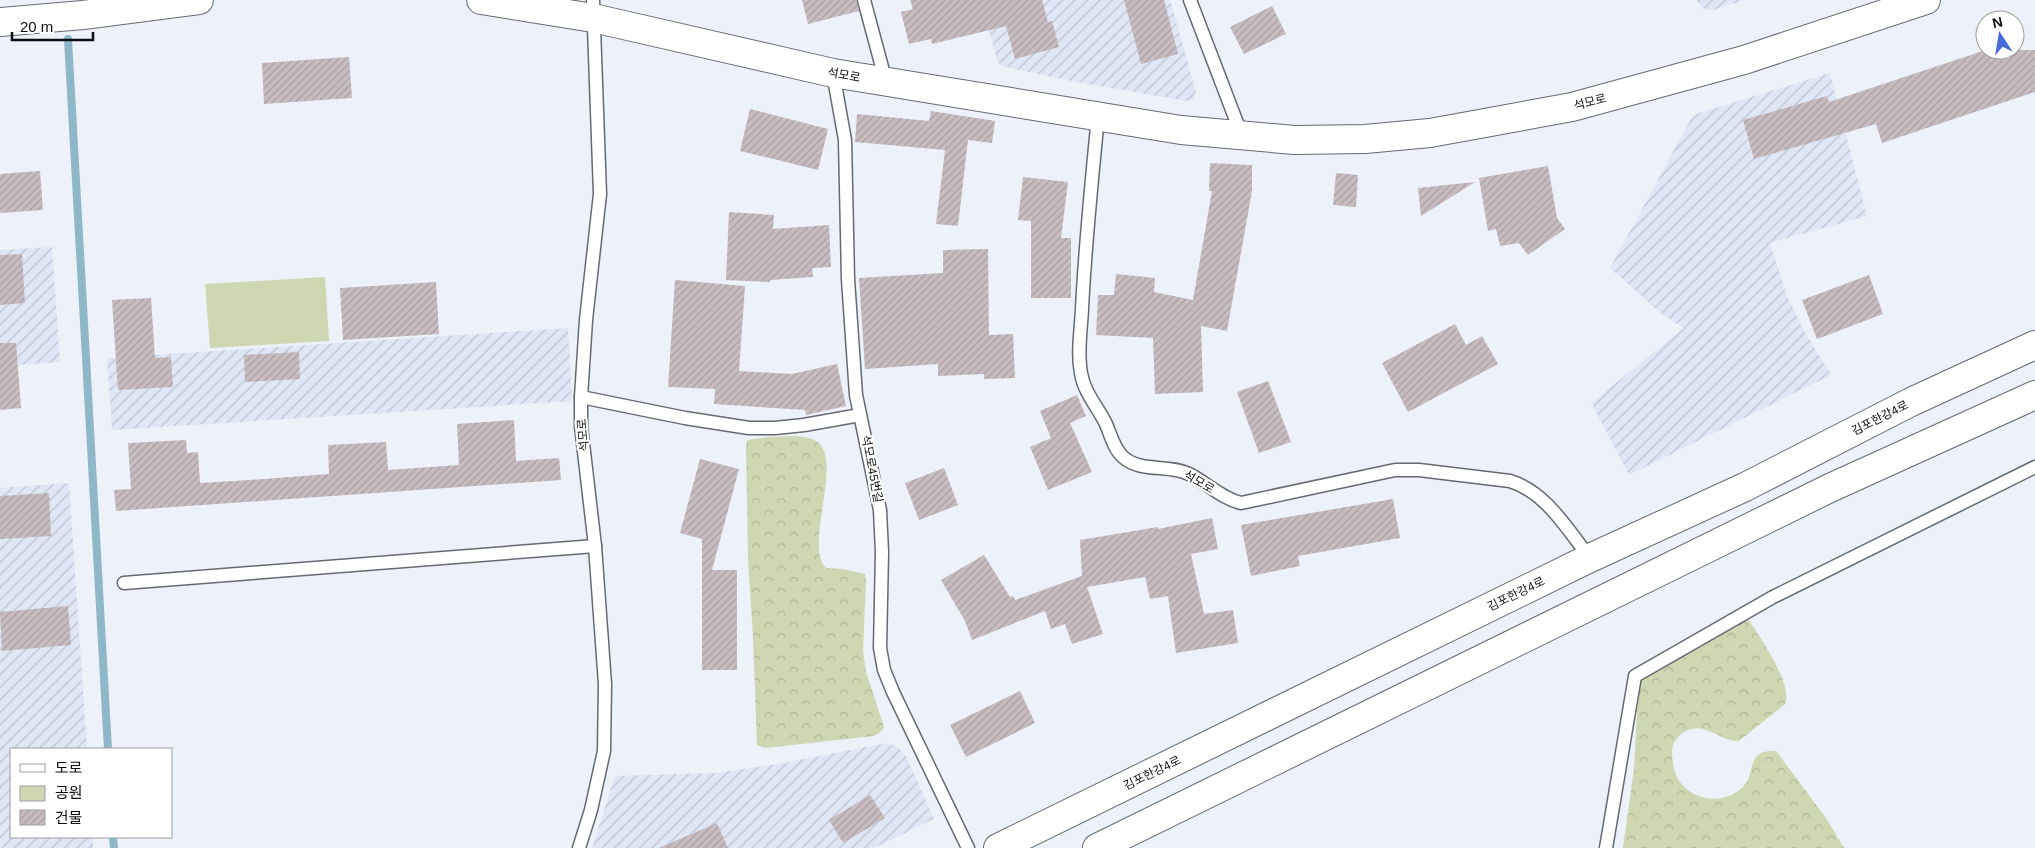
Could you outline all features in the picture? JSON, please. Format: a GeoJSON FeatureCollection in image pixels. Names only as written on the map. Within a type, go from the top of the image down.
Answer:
{"type":"FeatureCollection","features":[{"type":"Feature","properties":{"kind":"street"},"geometry":{"type":"LineString","coordinates":[[0,22],[83,15],[199,0]]}},
{"type":"Feature","properties":{"kind":"street","name":"석모로"},"geometry":{"type":"LineString","coordinates":[[481,0],[593,9],[833,73],[1181,130],[1294,140],[1365,139],[1430,133],[1572,107],[1744,60],[1926,0]]}},
{"type":"Feature","properties":{"kind":"street","name":"김포한강4로"},"geometry":{"type":"LineString","coordinates":[[998,848],[1590,558],[1745,487],[1910,402],[2035,345]]}},
{"type":"Feature","properties":{"kind":"street"},"geometry":{"type":"LineString","coordinates":[[1097,848],[1830,488],[2035,395]]}},
{"type":"Feature","properties":{"kind":"lane"},"geometry":{"type":"LineString","coordinates":[[864,0],[886,82]]}},
{"type":"Feature","properties":{"kind":"lane"},"geometry":{"type":"LineString","coordinates":[[1190,0],[1242,136]]}},
{"type":"Feature","properties":{"kind":"lane","name":"석모로"},"geometry":{"type":"LineString","coordinates":[[579,848],[591,810],[604,751],[605,684],[595,546],[581,426],[586,320],[600,194],[593,9]]}},
{"type":"Feature","properties":{"kind":"lane","name":"석모로45번길"},"geometry":{"type":"LineString","coordinates":[[833,73],[845,140],[848,279],[853,364],[860,414],[880,510],[882,552],[880,648],[884,670],[968,848]]}},
{"type":"Feature","properties":{"kind":"lane","name":"석모로"},"geometry":{"type":"LineString","coordinates":[[1098,116],[1083,288],[1081,374],[1087,391],[1102,417],[1113,443],[1124,458],[1142,466],[1180,470],[1188,473],[1227,498],[1241,503],[1395,470],[1419,470],[1510,481],[1523,485],[1534,492],[1549,506],[1590,558]]}},
{"type":"Feature","properties":{"kind":"lane"},"geometry":{"type":"LineString","coordinates":[[581,397],[685,418],[750,428],[804,425],[860,414]]}},
{"type":"Feature","properties":{"kind":"lane"},"geometry":{"type":"LineString","coordinates":[[1606,848],[1635,676],[1773,597],[2035,467]]}},
{"type":"Feature","properties":{"kind":"lane"},"geometry":{"type":"LineString","coordinates":[[124,582],[595,546]]}},
{"type":"Feature","properties":{"kind":"shaded area"},"geometry":{"type":"Polygon","coordinates":[[[981,0],[1170,0],[1196,92],[1193,99],[1186,101],[1072,81],[1001,66],[997,60],[981,0]]]}},
{"type":"Feature","properties":{"kind":"shaded area"},"geometry":{"type":"Polygon","coordinates":[[[1696,0],[1745,0],[1713,10],[1704,9],[1696,0]]]}},
{"type":"Feature","properties":{"kind":"shaded area"},"geometry":{"type":"Polygon","coordinates":[[[1830,73],[1867,216],[1770,243],[1787,296],[1803,329],[1831,375],[1629,475],[1591,403],[1684,328],[1663,315],[1610,268],[1693,115],[1830,73]]]}},
{"type":"Feature","properties":{"kind":"shaded area"},"geometry":{"type":"Polygon","coordinates":[[[52,247],[60,362],[0,366],[0,250],[52,247]]]}},
{"type":"Feature","properties":{"kind":"shaded area"},"geometry":{"type":"Polygon","coordinates":[[[568,328],[572,401],[112,430],[107,358],[568,328]]]}},
{"type":"Feature","properties":{"kind":"shaded area"},"geometry":{"type":"Polygon","coordinates":[[[69,483],[87,748],[10,748],[10,838],[93,838],[93,848],[0,848],[0,488],[69,483]]]}},
{"type":"Feature","properties":{"kind":"shaded area"},"geometry":{"type":"Polygon","coordinates":[[[887,743],[896,746],[905,754],[934,819],[874,848],[592,848],[615,776],[714,773],[778,764],[887,743]]]}},
{"type":"Feature","properties":{"kind":"green space"},"geometry":{"type":"Polygon","coordinates":[[[325,277],[329,341],[210,348],[205,284],[325,277]]]}},
{"type":"Feature","properties":{"kind":"green space"},"geometry":{"type":"Polygon","coordinates":[[[769,437],[806,437],[816,441],[824,451],[827,465],[820,522],[820,557],[826,568],[843,569],[865,574],[863,650],[866,672],[884,727],[881,732],[874,736],[765,748],[757,745],[748,558],[746,448],[747,440],[769,437]]]}},
{"type":"Feature","properties":{"kind":"green space"},"geometry":{"type":"Polygon","coordinates":[[[1742,615],[1749,620],[1780,673],[1786,695],[1785,704],[1739,741],[1729,740],[1703,729],[1697,728],[1687,731],[1678,737],[1673,747],[1672,760],[1674,770],[1684,787],[1692,793],[1711,799],[1721,798],[1731,795],[1746,783],[1755,758],[1758,755],[1764,752],[1776,751],[1826,818],[1844,848],[1623,848],[1634,769],[1639,678],[1742,615]]]}},
{"type":"Feature","properties":{"kind":"building"},"geometry":{"type":"Polygon","coordinates":[[[802,0],[856,0],[859,11],[808,24],[802,0]]]}},
{"type":"Feature","properties":{"kind":"building"},"geometry":{"type":"Polygon","coordinates":[[[910,0],[1042,0],[1048,22],[1052,21],[1059,47],[1015,59],[1006,26],[932,44],[931,39],[909,44],[901,12],[913,9],[910,0]]]}},
{"type":"Feature","properties":{"kind":"building"},"geometry":{"type":"Polygon","coordinates":[[[1124,0],[1164,0],[1178,54],[1141,64],[1124,0]]]}},
{"type":"Feature","properties":{"kind":"building"},"geometry":{"type":"Polygon","coordinates":[[[1272,6],[1286,34],[1244,54],[1230,27],[1272,6]]]}},
{"type":"Feature","properties":{"kind":"building"},"geometry":{"type":"Polygon","coordinates":[[[2025,50],[2035,50],[2035,92],[1882,143],[1876,124],[1754,159],[1743,120],[1827,96],[1829,102],[1975,54],[1975,60],[2025,60],[2025,50]]]}},
{"type":"Feature","properties":{"kind":"building"},"geometry":{"type":"Polygon","coordinates":[[[349,57],[352,98],[264,104],[262,63],[349,57]]]}},
{"type":"Feature","properties":{"kind":"building"},"geometry":{"type":"Polygon","coordinates":[[[750,109],[828,129],[818,170],[740,151],[750,109]]]}},
{"type":"Feature","properties":{"kind":"building"},"geometry":{"type":"Polygon","coordinates":[[[931,111],[995,121],[992,143],[968,140],[958,226],[936,224],[945,150],[855,142],[857,114],[929,121],[931,111]]]}},
{"type":"Feature","properties":{"kind":"building"},"geometry":{"type":"Polygon","coordinates":[[[1210,163],[1252,165],[1252,191],[1227,331],[1201,326],[1203,392],[1155,394],[1153,338],[1096,335],[1098,295],[1114,295],[1116,274],[1155,278],[1154,292],[1193,300],[1212,191],[1209,191],[1210,163]]]}},
{"type":"Feature","properties":{"kind":"building"},"geometry":{"type":"Polygon","coordinates":[[[1548,166],[1557,218],[1565,229],[1528,255],[1519,243],[1500,246],[1496,229],[1488,231],[1479,178],[1548,166]]]}},
{"type":"Feature","properties":{"kind":"building"},"geometry":{"type":"Polygon","coordinates":[[[40,171],[43,210],[0,213],[0,174],[40,171]]]}},
{"type":"Feature","properties":{"kind":"building"},"geometry":{"type":"Polygon","coordinates":[[[1336,173],[1358,175],[1356,207],[1333,205],[1336,173]]]}},
{"type":"Feature","properties":{"kind":"building"},"geometry":{"type":"Polygon","coordinates":[[[1023,177],[1068,182],[1061,238],[1071,238],[1071,298],[1031,298],[1031,221],[1018,220],[1023,177]]]}},
{"type":"Feature","properties":{"kind":"building"},"geometry":{"type":"Polygon","coordinates":[[[1475,182],[1421,216],[1418,188],[1475,182]]]}},
{"type":"Feature","properties":{"kind":"building"},"geometry":{"type":"Polygon","coordinates":[[[729,212],[774,215],[773,229],[829,225],[831,267],[812,268],[813,277],[770,280],[770,282],[726,280],[729,212]]]}},
{"type":"Feature","properties":{"kind":"building"},"geometry":{"type":"Polygon","coordinates":[[[988,249],[989,335],[1013,334],[1015,378],[984,379],[984,374],[938,376],[938,364],[865,369],[859,278],[943,273],[943,250],[988,249]]]}},
{"type":"Feature","properties":{"kind":"building"},"geometry":{"type":"Polygon","coordinates":[[[22,254],[25,303],[0,305],[0,255],[22,254]]]}},
{"type":"Feature","properties":{"kind":"building"},"geometry":{"type":"Polygon","coordinates":[[[1869,275],[1883,314],[1817,339],[1802,300],[1869,275]]]}},
{"type":"Feature","properties":{"kind":"building"},"geometry":{"type":"Polygon","coordinates":[[[675,280],[745,286],[739,371],[792,374],[837,364],[846,406],[806,415],[805,410],[714,404],[715,389],[668,387],[675,280]]]}},
{"type":"Feature","properties":{"kind":"building"},"geometry":{"type":"Polygon","coordinates":[[[436,282],[439,334],[343,340],[340,288],[436,282]]]}},
{"type":"Feature","properties":{"kind":"building"},"geometry":{"type":"Polygon","coordinates":[[[151,298],[155,358],[171,357],[173,387],[118,390],[112,300],[151,298]]]}},
{"type":"Feature","properties":{"kind":"building"},"geometry":{"type":"Polygon","coordinates":[[[1455,324],[1466,345],[1482,336],[1498,364],[1408,412],[1382,363],[1455,324]]]}},
{"type":"Feature","properties":{"kind":"building"},"geometry":{"type":"Polygon","coordinates":[[[0,343],[16,343],[21,408],[0,410],[0,343]]]}},
{"type":"Feature","properties":{"kind":"building"},"geometry":{"type":"Polygon","coordinates":[[[299,352],[300,379],[245,382],[244,355],[299,352]]]}},
{"type":"Feature","properties":{"kind":"building"},"geometry":{"type":"Polygon","coordinates":[[[1268,381],[1291,442],[1259,453],[1237,392],[1268,381]]]}},
{"type":"Feature","properties":{"kind":"building"},"geometry":{"type":"Polygon","coordinates":[[[1077,395],[1086,416],[1070,423],[1092,472],[1048,490],[1030,447],[1051,438],[1040,411],[1077,395]]]}},
{"type":"Feature","properties":{"kind":"building"},"geometry":{"type":"Polygon","coordinates":[[[514,420],[516,461],[559,458],[561,480],[116,511],[114,490],[131,489],[128,443],[186,440],[187,453],[198,452],[200,483],[329,474],[328,445],[386,442],[388,470],[459,465],[457,424],[514,420]]]}},
{"type":"Feature","properties":{"kind":"building"},"geometry":{"type":"Polygon","coordinates":[[[700,459],[739,469],[712,570],[737,570],[737,670],[702,670],[702,539],[680,533],[700,459]]]}},
{"type":"Feature","properties":{"kind":"building"},"geometry":{"type":"Polygon","coordinates":[[[944,468],[958,505],[919,520],[905,483],[944,468]]]}},
{"type":"Feature","properties":{"kind":"building"},"geometry":{"type":"Polygon","coordinates":[[[49,493],[51,536],[0,539],[0,496],[49,493]]]}},
{"type":"Feature","properties":{"kind":"building"},"geometry":{"type":"Polygon","coordinates":[[[1393,499],[1400,538],[1298,556],[1300,566],[1251,576],[1241,525],[1393,499]]]}},
{"type":"Feature","properties":{"kind":"building"},"geometry":{"type":"Polygon","coordinates":[[[1212,518],[1218,549],[1191,554],[1204,614],[1233,610],[1238,643],[1176,653],[1168,596],[1150,599],[1145,577],[1087,587],[1103,634],[1072,644],[1065,624],[1051,629],[1045,611],[972,640],[965,621],[941,580],[984,555],[1010,597],[1013,596],[1015,600],[1082,576],[1080,540],[1158,527],[1158,529],[1212,518]]]}},
{"type":"Feature","properties":{"kind":"building"},"geometry":{"type":"Polygon","coordinates":[[[68,606],[71,645],[2,651],[0,612],[68,606]]]}},
{"type":"Feature","properties":{"kind":"building"},"geometry":{"type":"Polygon","coordinates":[[[1020,691],[1035,723],[966,757],[950,725],[1020,691]]]}},
{"type":"Feature","properties":{"kind":"building"},"geometry":{"type":"Polygon","coordinates":[[[870,795],[885,818],[843,843],[829,820],[870,795]]]}},
{"type":"Feature","properties":{"kind":"building"},"geometry":{"type":"Polygon","coordinates":[[[717,823],[728,848],[659,848],[717,823]]]}},
{"type":"Feature","properties":{"kind":"waterway"},"geometry":{"type":"LineString","coordinates":[[68,39],[108,748]]}},
{"type":"Feature","properties":{"kind":"waterway"},"geometry":{"type":"LineString","coordinates":[[113,838],[114,848]]}}]}
